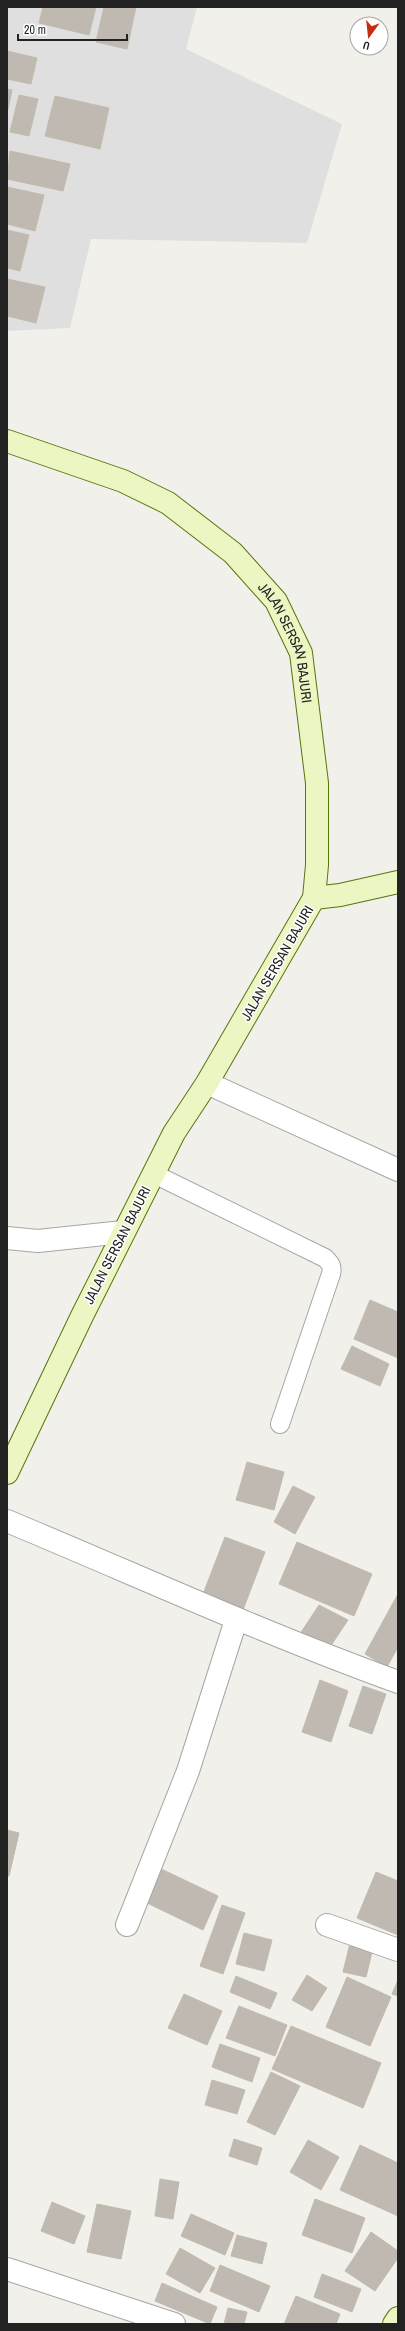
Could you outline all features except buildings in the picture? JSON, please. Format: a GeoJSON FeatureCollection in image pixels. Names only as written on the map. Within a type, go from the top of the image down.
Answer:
{"type":"FeatureCollection","features":[{"type":"Feature","properties":{"kind":"main road","name":"JALAN SERSAN BAJURI"},"geometry":{"type":"LineString","coordinates":[[7,441],[123,481],[168,503],[233,553],[276,601],[301,653],[317,782],[317,865],[314,898],[207,1083],[174,1133],[123,1232],[7,1473]]}},
{"type":"Feature","properties":{"kind":"main road"},"geometry":{"type":"LineString","coordinates":[[314,898],[340,895],[398,882]]}},
{"type":"Feature","properties":{"kind":"main road"},"geometry":{"type":"LineString","coordinates":[[394,2324],[398,2318]]}},
{"type":"Feature","properties":{"kind":"street"},"geometry":{"type":"LineString","coordinates":[[207,1083],[398,1170]]}},
{"type":"Feature","properties":{"kind":"street"},"geometry":{"type":"LineString","coordinates":[[7,1238],[38,1241],[123,1232]]}},
{"type":"Feature","properties":{"kind":"street"},"geometry":{"type":"LineString","coordinates":[[7,1521],[236,1620],[318,1653],[398,1682]]}},
{"type":"Feature","properties":{"kind":"street"},"geometry":{"type":"LineString","coordinates":[[127,1925],[188,1771],[236,1620]]}},
{"type":"Feature","properties":{"kind":"street"},"geometry":{"type":"LineString","coordinates":[[327,1925],[398,1950]]}},
{"type":"Feature","properties":{"kind":"street"},"geometry":{"type":"LineString","coordinates":[[7,2269],[174,2324]]}},
{"type":"Feature","properties":{"kind":"lane"},"geometry":{"type":"LineString","coordinates":[[154,1174],[325,1258],[330,1263],[332,1274],[280,1424]]}},
{"type":"Feature","properties":{"kind":"shaded area"},"geometry":{"type":"Polygon","coordinates":[[[7,7],[197,7],[186,49],[342,124],[307,243],[91,239],[70,328],[7,331],[7,7]]]}}]}
